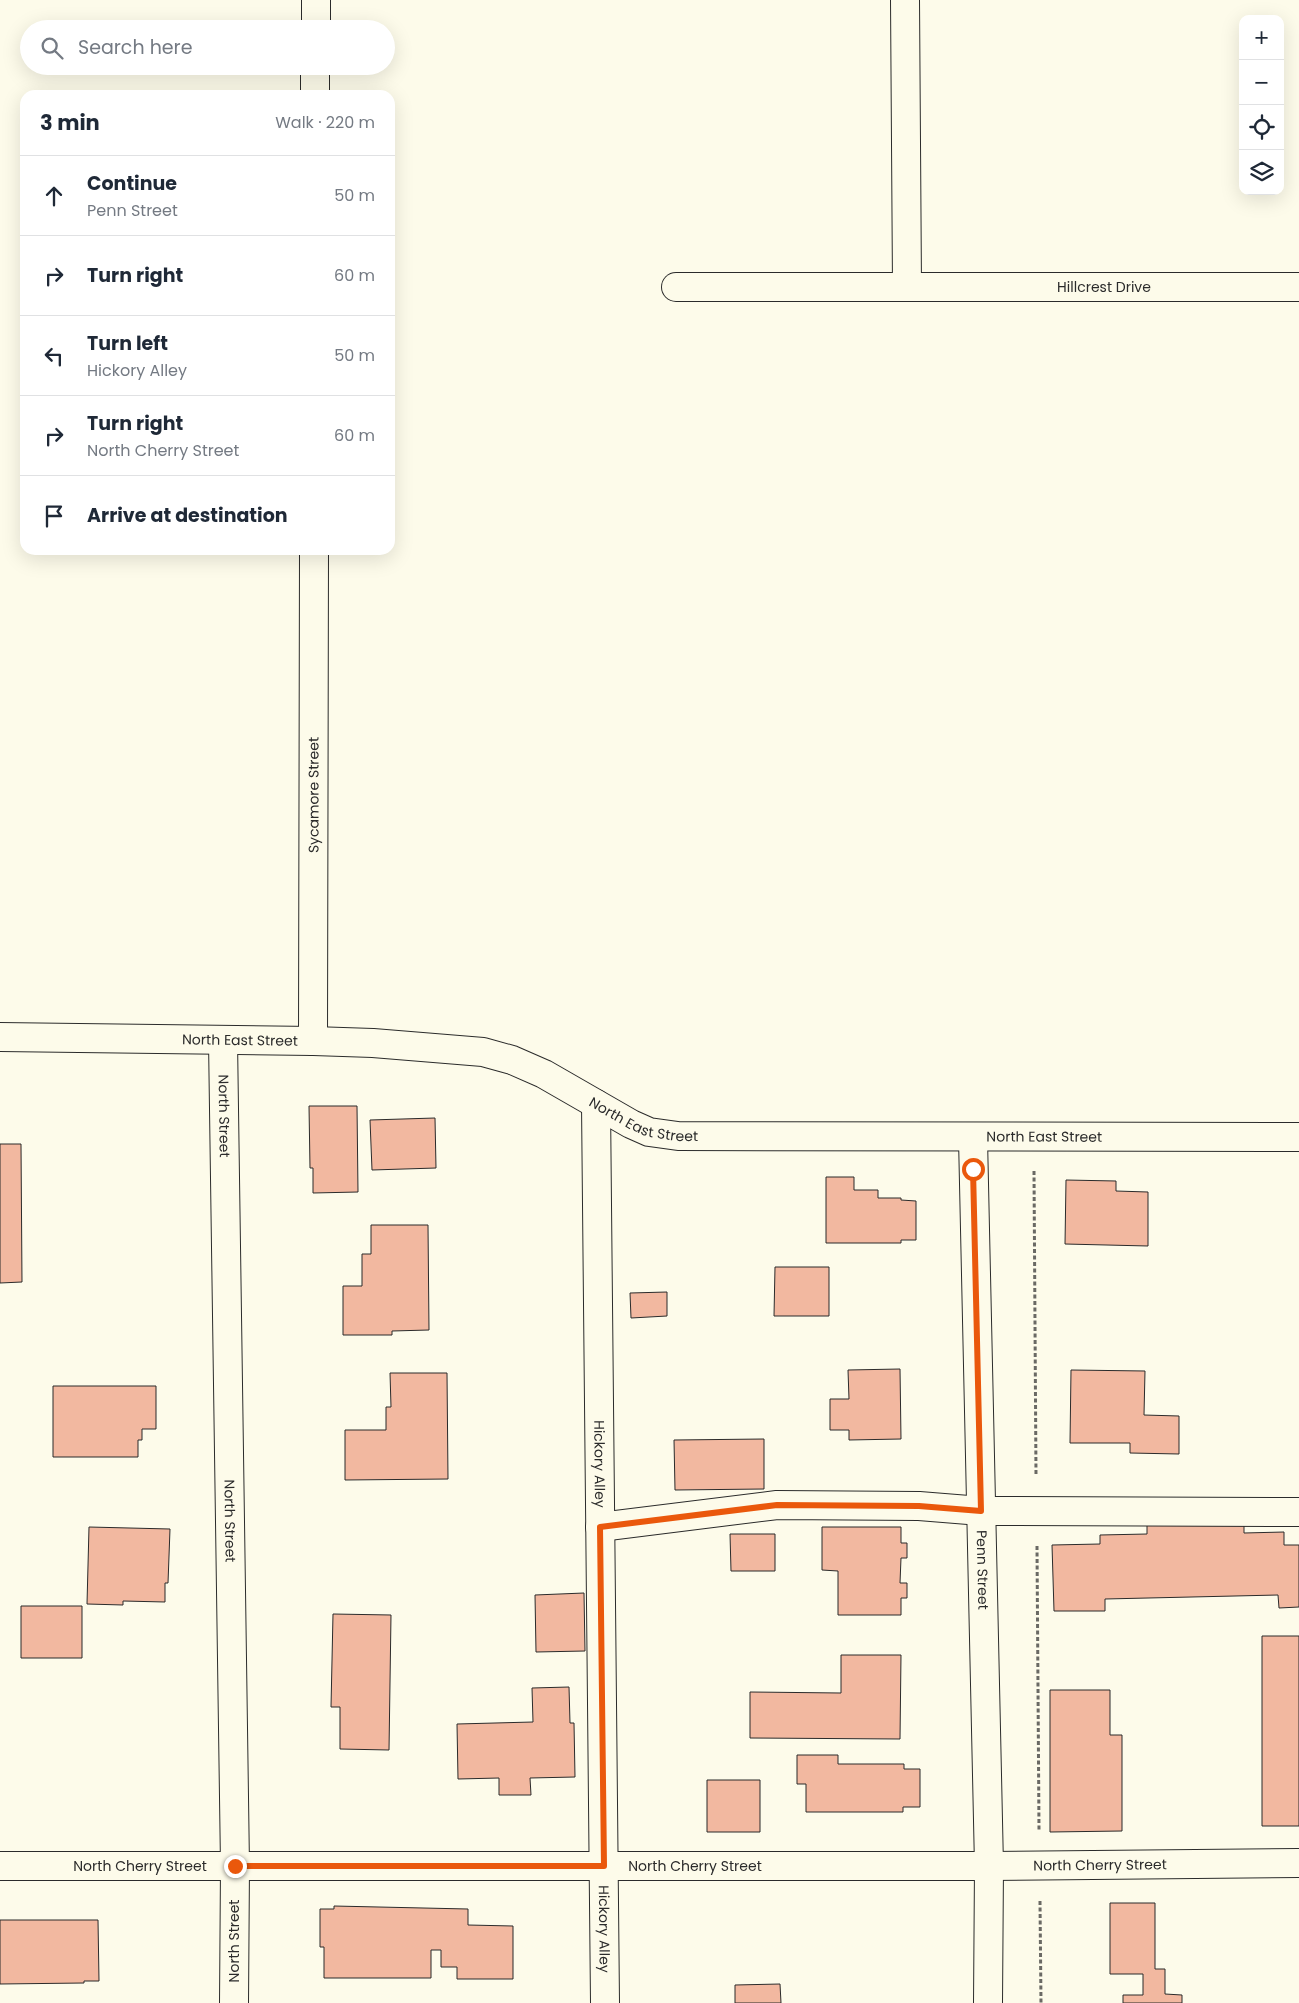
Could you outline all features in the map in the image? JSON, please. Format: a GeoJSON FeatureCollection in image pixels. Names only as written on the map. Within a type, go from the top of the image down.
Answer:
{"type":"FeatureCollection","features":[{"type":"Feature","properties":{"kind":"street"},"geometry":{"type":"LineString","coordinates":[[316,0],[316,20]]}},
{"type":"Feature","properties":{"kind":"street"},"geometry":{"type":"LineString","coordinates":[[905,0],[908,287]]}},
{"type":"Feature","properties":{"kind":"street"},"geometry":{"type":"LineString","coordinates":[[315,90],[316,75]]}},
{"type":"Feature","properties":{"kind":"street","name":"Hillcrest Drive"},"geometry":{"type":"LineString","coordinates":[[676,287],[1299,287]]}},
{"type":"Feature","properties":{"kind":"street","name":"Sycamore Street"},"geometry":{"type":"LineString","coordinates":[[313,1041],[314,555]]}},
{"type":"Feature","properties":{"kind":"street","name":"North East Street"},"geometry":{"type":"LineString","coordinates":[[0,1037],[313,1041],[373,1043],[483,1052],[512,1060],[544,1074],[630,1124],[649,1132],[678,1136],[973,1138],[1299,1137]]}},
{"type":"Feature","properties":{"kind":"street","name":"North Street"},"geometry":{"type":"LineString","coordinates":[[222,1040],[235,1866],[234,2003]]}},
{"type":"Feature","properties":{"kind":"street","name":"Hickory Alley"},"geometry":{"type":"LineString","coordinates":[[596,1104],[605,2003]]}},
{"type":"Feature","properties":{"kind":"street","name":"Penn Street"},"geometry":{"type":"LineString","coordinates":[[973,1138],[989,1866],[988,2003]]}},
{"type":"Feature","properties":{"kind":"street"},"geometry":{"type":"LineString","coordinates":[[600,1527],[777,1505],[919,1506],[981,1511],[1299,1512]]}},
{"type":"Feature","properties":{"kind":"street","name":"North Cherry Street"},"geometry":{"type":"LineString","coordinates":[[0,1866],[989,1866],[1299,1863]]}},
{"type":"Feature","properties":{"kind":"building"},"geometry":{"type":"Polygon","coordinates":[[[309,1106],[357,1106],[358,1192],[313,1193],[313,1168],[310,1168],[309,1106]]]}},
{"type":"Feature","properties":{"kind":"building"},"geometry":{"type":"Polygon","coordinates":[[[435,1118],[436,1168],[372,1170],[370,1120],[435,1118]]]}},
{"type":"Feature","properties":{"kind":"building"},"geometry":{"type":"Polygon","coordinates":[[[0,1144],[21,1144],[22,1282],[0,1283],[0,1144]]]}},
{"type":"Feature","properties":{"kind":"building"},"geometry":{"type":"Polygon","coordinates":[[[826,1177],[854,1177],[854,1190],[878,1190],[878,1198],[901,1198],[901,1200],[916,1201],[916,1240],[901,1240],[901,1243],[826,1243],[826,1177]]]}},
{"type":"Feature","properties":{"kind":"building"},"geometry":{"type":"Polygon","coordinates":[[[1066,1180],[1116,1181],[1116,1191],[1148,1192],[1148,1246],[1065,1244],[1066,1180]]]}},
{"type":"Feature","properties":{"kind":"building"},"geometry":{"type":"Polygon","coordinates":[[[371,1225],[428,1225],[429,1330],[392,1331],[392,1335],[343,1335],[343,1286],[362,1286],[362,1254],[371,1254],[371,1225]]]}},
{"type":"Feature","properties":{"kind":"building"},"geometry":{"type":"Polygon","coordinates":[[[775,1267],[829,1267],[829,1316],[774,1316],[775,1267]]]}},
{"type":"Feature","properties":{"kind":"building"},"geometry":{"type":"Polygon","coordinates":[[[667,1292],[667,1316],[631,1318],[630,1293],[667,1292]]]}},
{"type":"Feature","properties":{"kind":"building"},"geometry":{"type":"Polygon","coordinates":[[[900,1369],[901,1439],[849,1440],[849,1430],[830,1430],[830,1399],[849,1399],[848,1370],[900,1369]]]}},
{"type":"Feature","properties":{"kind":"building"},"geometry":{"type":"Polygon","coordinates":[[[1071,1370],[1145,1371],[1144,1415],[1179,1416],[1179,1454],[1130,1453],[1130,1443],[1070,1443],[1071,1370]]]}},
{"type":"Feature","properties":{"kind":"building"},"geometry":{"type":"Polygon","coordinates":[[[390,1373],[447,1373],[448,1479],[345,1480],[345,1430],[386,1430],[386,1407],[391,1407],[390,1373]]]}},
{"type":"Feature","properties":{"kind":"building"},"geometry":{"type":"Polygon","coordinates":[[[53,1386],[156,1386],[156,1429],[142,1429],[142,1440],[138,1440],[138,1457],[53,1457],[53,1386]]]}},
{"type":"Feature","properties":{"kind":"building"},"geometry":{"type":"Polygon","coordinates":[[[764,1439],[764,1489],[675,1490],[674,1440],[764,1439]]]}},
{"type":"Feature","properties":{"kind":"building"},"geometry":{"type":"Polygon","coordinates":[[[1244,1520],[1244,1533],[1284,1532],[1284,1545],[1299,1545],[1299,1607],[1279,1608],[1278,1595],[1105,1599],[1105,1611],[1054,1611],[1052,1545],[1100,1544],[1100,1535],[1147,1534],[1147,1522],[1244,1520]]]}},
{"type":"Feature","properties":{"kind":"building"},"geometry":{"type":"Polygon","coordinates":[[[89,1527],[170,1529],[168,1583],[165,1583],[165,1602],[123,1601],[123,1605],[87,1604],[89,1527]]]}},
{"type":"Feature","properties":{"kind":"building"},"geometry":{"type":"Polygon","coordinates":[[[822,1527],[901,1527],[901,1543],[907,1543],[907,1558],[901,1558],[900,1583],[907,1583],[907,1598],[901,1598],[901,1615],[838,1615],[838,1571],[822,1570],[822,1527]]]}},
{"type":"Feature","properties":{"kind":"building"},"geometry":{"type":"Polygon","coordinates":[[[730,1534],[775,1534],[775,1571],[731,1571],[730,1534]]]}},
{"type":"Feature","properties":{"kind":"building"},"geometry":{"type":"Polygon","coordinates":[[[584,1593],[585,1651],[536,1652],[535,1595],[584,1593]]]}},
{"type":"Feature","properties":{"kind":"building"},"geometry":{"type":"Polygon","coordinates":[[[21,1606],[82,1606],[82,1658],[21,1658],[21,1606]]]}},
{"type":"Feature","properties":{"kind":"building"},"geometry":{"type":"Polygon","coordinates":[[[333,1614],[391,1615],[389,1750],[340,1749],[340,1707],[331,1707],[333,1614]]]}},
{"type":"Feature","properties":{"kind":"building"},"geometry":{"type":"Polygon","coordinates":[[[1262,1636],[1299,1636],[1299,1826],[1262,1826],[1262,1636]]]}},
{"type":"Feature","properties":{"kind":"building"},"geometry":{"type":"Polygon","coordinates":[[[841,1655],[901,1655],[900,1739],[750,1738],[750,1692],[841,1693],[841,1655]]]}},
{"type":"Feature","properties":{"kind":"building"},"geometry":{"type":"Polygon","coordinates":[[[569,1687],[570,1723],[574,1723],[575,1777],[530,1778],[531,1795],[499,1795],[499,1778],[458,1779],[457,1724],[533,1722],[532,1688],[569,1687]]]}},
{"type":"Feature","properties":{"kind":"building"},"geometry":{"type":"Polygon","coordinates":[[[1050,1690],[1110,1690],[1110,1735],[1122,1735],[1122,1831],[1050,1832],[1050,1690]]]}},
{"type":"Feature","properties":{"kind":"building"},"geometry":{"type":"Polygon","coordinates":[[[797,1755],[838,1755],[838,1764],[904,1764],[904,1769],[920,1769],[920,1807],[903,1807],[903,1812],[806,1812],[806,1784],[797,1784],[797,1755]]]}},
{"type":"Feature","properties":{"kind":"building"},"geometry":{"type":"Polygon","coordinates":[[[707,1780],[760,1780],[760,1832],[707,1832],[707,1780]]]}},
{"type":"Feature","properties":{"kind":"building"},"geometry":{"type":"Polygon","coordinates":[[[1110,1903],[1155,1903],[1155,1969],[1165,1969],[1165,1994],[1182,1995],[1182,2003],[1123,2003],[1123,1995],[1143,1995],[1143,1974],[1110,1974],[1110,1903]]]}},
{"type":"Feature","properties":{"kind":"building"},"geometry":{"type":"Polygon","coordinates":[[[334,1906],[468,1909],[468,1925],[513,1926],[513,1979],[457,1979],[457,1967],[441,1967],[441,1950],[431,1950],[431,1978],[324,1978],[324,1947],[320,1947],[320,1909],[334,1909],[334,1906]]]}},
{"type":"Feature","properties":{"kind":"building"},"geometry":{"type":"Polygon","coordinates":[[[0,1920],[98,1920],[99,1981],[84,1981],[84,1983],[0,1984],[0,1920]]]}},
{"type":"Feature","properties":{"kind":"building"},"geometry":{"type":"Polygon","coordinates":[[[780,1984],[781,2003],[735,2003],[735,1985],[780,1984]]]}},
{"type":"Feature","properties":{"kind":"route"},"geometry":{"type":"LineString","coordinates":[[235,1866],[604,1866],[600,1527],[777,1505],[919,1506],[981,1511],[973,1169]]}}]}
